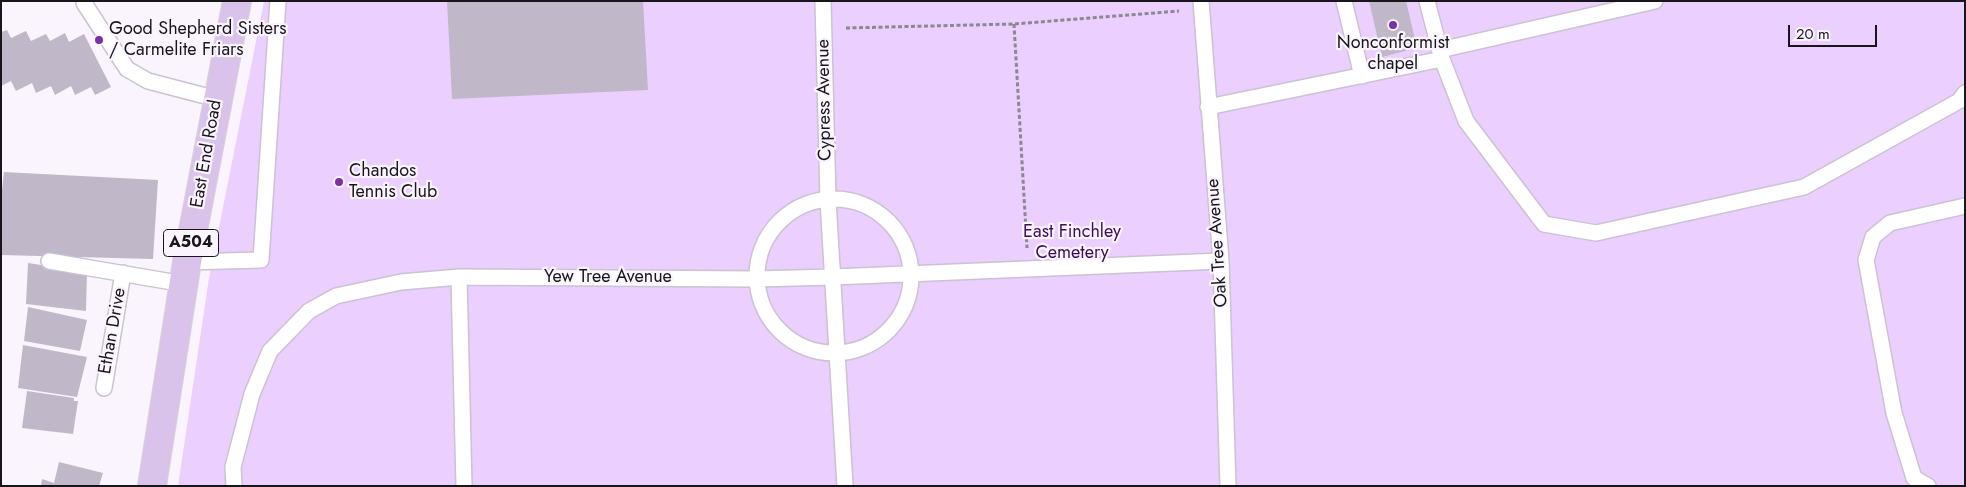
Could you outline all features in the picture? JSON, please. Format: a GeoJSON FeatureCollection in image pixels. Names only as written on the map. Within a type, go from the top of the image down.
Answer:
{"type":"FeatureCollection","features":[{"type":"Feature","properties":{"kind":"main road","name":"East End Road"},"geometry":{"type":"LineString","coordinates":[[152,486],[186,273],[236,1]]}},
{"type":"Feature","properties":{"kind":"lane","name":"Ethan Drive"},"geometry":{"type":"LineString","coordinates":[[48,261],[123,273],[186,273],[261,260],[278,1]]}},
{"type":"Feature","properties":{"kind":"lane","name":"Cypress Avenue"},"geometry":{"type":"LineString","coordinates":[[823,1],[828,200],[838,354]]}},
{"type":"Feature","properties":{"kind":"lane"},"geometry":{"type":"LineString","coordinates":[[1344,1],[1362,76]]}},
{"type":"Feature","properties":{"kind":"lane"},"geometry":{"type":"LineString","coordinates":[[1427,1],[1441,54],[1466,121],[1544,224],[1596,233],[1804,187],[1959,101],[1965,93]]}},
{"type":"Feature","properties":{"kind":"lane"},"geometry":{"type":"LineString","coordinates":[[1208,107],[1362,76],[1441,54],[1654,1]]}},
{"type":"Feature","properties":{"kind":"lane"},"geometry":{"type":"LineString","coordinates":[[84,4],[127,69],[148,81],[217,99]]}},
{"type":"Feature","properties":{"kind":"lane","name":"Oak Tree Avenue"},"geometry":{"type":"LineString","coordinates":[[1202,5],[1208,107],[1221,261],[1228,486]]}},
{"type":"Feature","properties":{"kind":"lane"},"geometry":{"type":"LineString","coordinates":[[828,200],[853,201],[876,212],[895,228],[907,250],[911,275],[908,298],[898,320],[893,326],[882,337],[861,349],[838,354],[814,351],[792,341],[773,324],[762,303],[757,279],[760,256],[769,234],[785,217],[805,205],[828,200]]}},
{"type":"Feature","properties":{"kind":"lane"},"geometry":{"type":"LineString","coordinates":[[1928,486],[1914,478],[1894,413],[1866,260],[1872,236],[1890,223],[1965,206]]}},
{"type":"Feature","properties":{"kind":"lane"},"geometry":{"type":"LineString","coordinates":[[911,275],[1221,261]]}},
{"type":"Feature","properties":{"kind":"lane","name":"Ethan Drive"},"geometry":{"type":"LineString","coordinates":[[104,388],[123,273]]}},
{"type":"Feature","properties":{"kind":"lane","name":"Yew Tree Avenue"},"geometry":{"type":"LineString","coordinates":[[234,486],[234,467],[252,394],[270,351],[309,311],[336,296],[401,282],[459,277],[757,279],[911,275]]}},
{"type":"Feature","properties":{"kind":"lane"},"geometry":{"type":"LineString","coordinates":[[459,277],[464,486]]}},
{"type":"Feature","properties":{"kind":"lane"},"geometry":{"type":"LineString","coordinates":[[838,354],[845,486]]}},
{"type":"Feature","properties":{"kind":"path"},"geometry":{"type":"LineString","coordinates":[[824,29],[1014,24],[1202,5]]}},
{"type":"Feature","properties":{"kind":"path"},"geometry":{"type":"LineString","coordinates":[[1014,24],[1028,270]]}},
{"type":"Feature","properties":{"kind":"green space","name":"East Finchley Cemetery"},"geometry":{"type":"Polygon","coordinates":[[[264,1],[1965,1],[1965,486],[178,486],[209,278],[264,1]]]}},
{"type":"Feature","properties":{"kind":"building"},"geometry":{"type":"Polygon","coordinates":[[[447,1],[643,1],[648,90],[452,99],[447,1]]]}},
{"type":"Feature","properties":{"kind":"building","name":"Nonconformist chapel"},"geometry":{"type":"Polygon","coordinates":[[[1369,1],[1406,1],[1417,48],[1382,57],[1369,1]]]}},
{"type":"Feature","properties":{"kind":"building"},"geometry":{"type":"Polygon","coordinates":[[[7,30],[11,38],[26,31],[31,41],[46,34],[50,41],[65,33],[69,42],[84,34],[111,87],[95,95],[91,87],[75,95],[71,86],[55,95],[51,86],[36,93],[32,83],[16,91],[11,81],[1,86],[1,32],[7,30]]]}},
{"type":"Feature","properties":{"kind":"building"},"geometry":{"type":"Polygon","coordinates":[[[4,172],[158,180],[153,259],[1,255],[1,199],[4,172]]]}},
{"type":"Feature","properties":{"kind":"building"},"geometry":{"type":"Polygon","coordinates":[[[28,263],[87,272],[86,311],[26,304],[28,263]]]}},
{"type":"Feature","properties":{"kind":"building"},"geometry":{"type":"Polygon","coordinates":[[[28,307],[87,320],[80,351],[24,341],[28,307]]]}},
{"type":"Feature","properties":{"kind":"building"},"geometry":{"type":"Polygon","coordinates":[[[23,345],[87,357],[77,397],[18,388],[23,345]]]}},
{"type":"Feature","properties":{"kind":"building"},"geometry":{"type":"Polygon","coordinates":[[[27,391],[74,398],[74,401],[78,401],[73,434],[22,428],[27,391]]]}},
{"type":"Feature","properties":{"kind":"building"},"geometry":{"type":"Polygon","coordinates":[[[59,462],[103,473],[99,486],[41,486],[42,479],[54,483],[59,462]]]}},
{"type":"Feature","properties":{"kind":"place","name":"Nonconformist chapel"},"geometry":{"type":"Point","coordinates":[1393,25]}},
{"type":"Feature","properties":{"kind":"place","name":"Good Shepherd Sisters / Carmelite Friars"},"geometry":{"type":"Point","coordinates":[99,40]}},
{"type":"Feature","properties":{"kind":"place","name":"Chandos Tennis Club"},"geometry":{"type":"Point","coordinates":[339,182]}}]}
